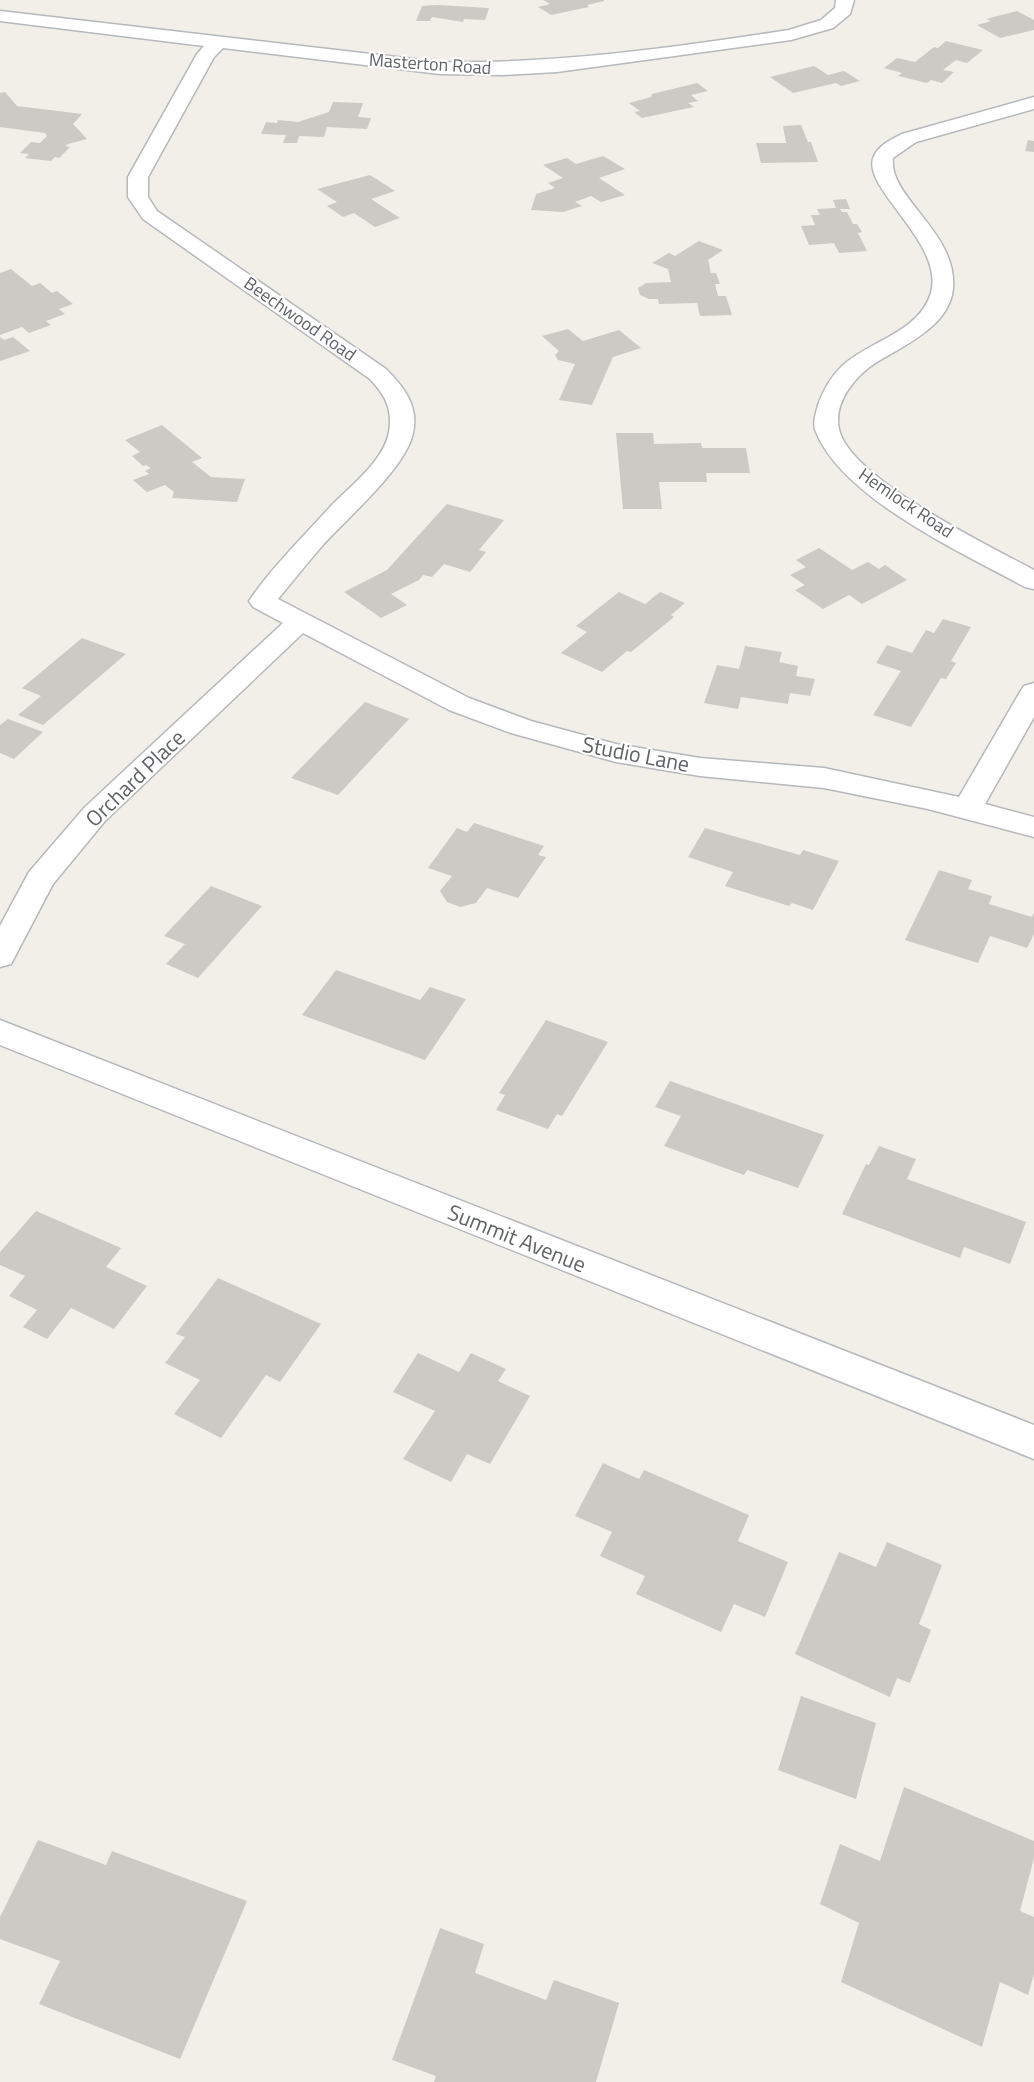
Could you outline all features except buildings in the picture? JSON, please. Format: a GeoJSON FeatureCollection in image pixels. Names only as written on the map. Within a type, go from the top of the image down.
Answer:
{"type":"FeatureCollection","features":[{"type":"Feature","properties":{"kind":"street","name":"Masterton Road"},"geometry":{"type":"LineString","coordinates":[[0,16],[440,69],[503,69],[557,66],[723,46],[791,35],[827,24],[844,10],[845,0]]}},
{"type":"Feature","properties":{"kind":"street","name":"Beechwood Road"},"geometry":{"type":"LineString","coordinates":[[218,42],[206,54],[138,177],[138,197],[150,215],[378,374],[393,389],[402,408],[401,433],[391,458],[312,542],[262,601]]}},
{"type":"Feature","properties":{"kind":"street","name":"Hemlock Road"},"geometry":{"type":"LineString","coordinates":[[1034,103],[909,138],[894,146],[883,157],[881,170],[890,187],[929,235],[941,260],[944,275],[942,293],[933,312],[907,335],[851,369],[832,392],[826,429],[843,459],[876,488],[920,517],[1034,581]]}},
{"type":"Feature","properties":{"kind":"street","name":"Studio Lane"},"geometry":{"type":"LineString","coordinates":[[262,601],[459,704],[521,727],[616,753],[700,767],[824,778],[967,809],[1034,827]]}},
{"type":"Feature","properties":{"kind":"street","name":"Orchard Place"},"geometry":{"type":"LineString","coordinates":[[0,956],[40,879],[95,814],[299,622]]}},
{"type":"Feature","properties":{"kind":"street"},"geometry":{"type":"LineString","coordinates":[[967,809],[1034,692]]}},
{"type":"Feature","properties":{"kind":"street","name":"Summit Avenue"},"geometry":{"type":"LineString","coordinates":[[0,1032],[1034,1442]]}}]}
